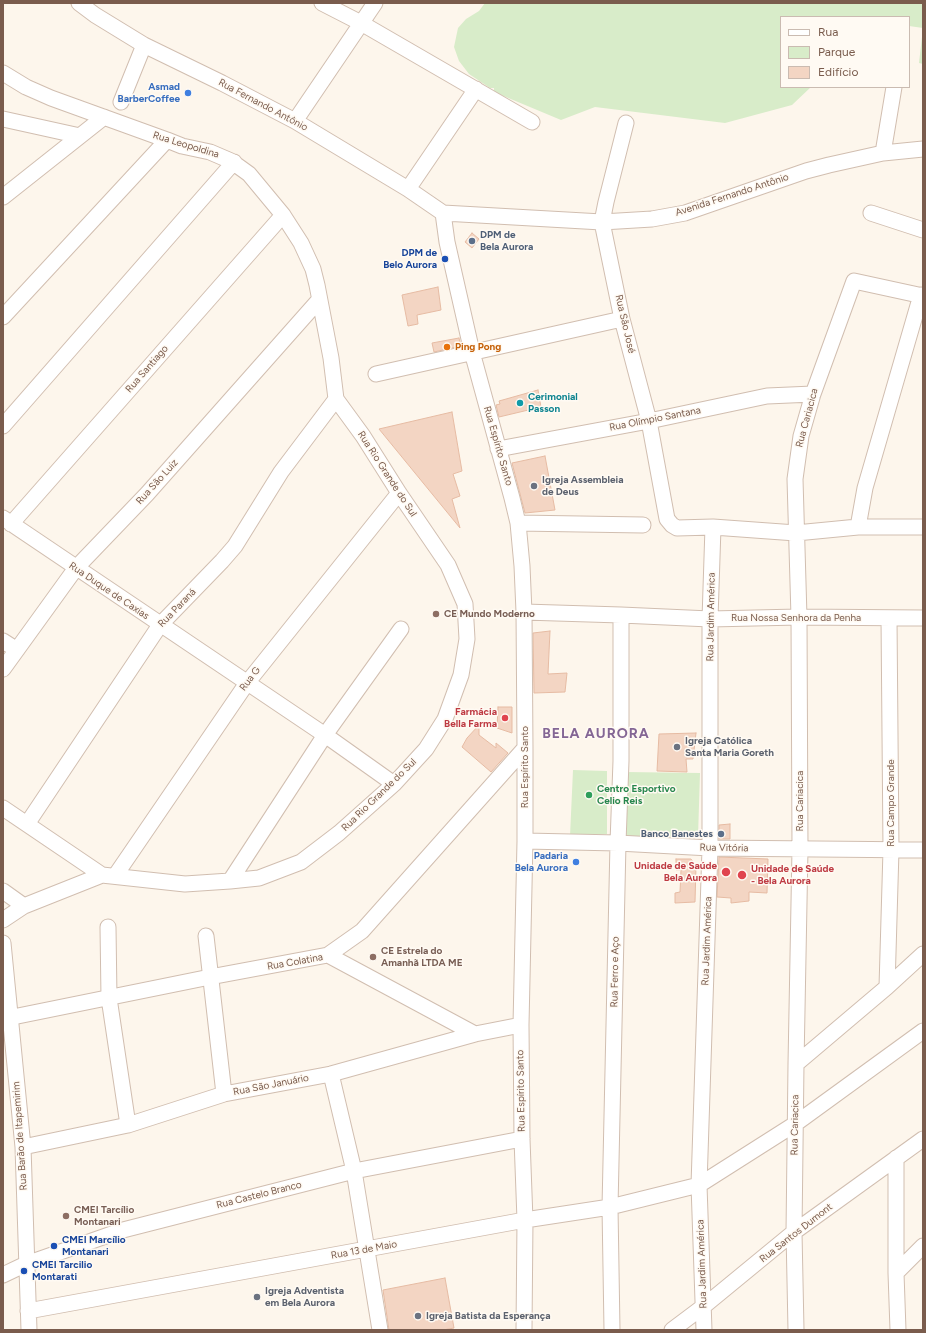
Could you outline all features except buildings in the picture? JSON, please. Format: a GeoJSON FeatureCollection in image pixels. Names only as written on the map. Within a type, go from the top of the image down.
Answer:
{"type":"FeatureCollection","features":[{"type":"Feature","properties":{"kind":"street","name":"Rua Fernando Antônio"},"geometry":{"type":"LineString","coordinates":[[79,3],[95,15],[144,45],[295,121],[408,189],[444,213]]}},
{"type":"Feature","properties":{"kind":"street"},"geometry":{"type":"LineString","coordinates":[[322,3],[361,22],[532,122]]}},
{"type":"Feature","properties":{"kind":"street"},"geometry":{"type":"LineString","coordinates":[[295,121],[375,3]]}},
{"type":"Feature","properties":{"kind":"street"},"geometry":{"type":"LineString","coordinates":[[121,102],[144,45]]}},
{"type":"Feature","properties":{"kind":"street","name":"Rua Leopoldina"},"geometry":{"type":"LineString","coordinates":[[3,73],[38,93],[182,146],[222,156],[234,162],[249,174],[293,228],[307,256],[317,285],[331,358],[336,399]]}},
{"type":"Feature","properties":{"kind":"street"},"geometry":{"type":"LineString","coordinates":[[883,153],[894,88]]}},
{"type":"Feature","properties":{"kind":"street"},"geometry":{"type":"LineString","coordinates":[[408,189],[476,89]]}},
{"type":"Feature","properties":{"kind":"street"},"geometry":{"type":"LineString","coordinates":[[3,197],[10,187],[104,118]]}},
{"type":"Feature","properties":{"kind":"street"},"geometry":{"type":"LineString","coordinates":[[3,119],[80,136]]}},
{"type":"Feature","properties":{"kind":"street","name":"Rua São José"},"geometry":{"type":"LineString","coordinates":[[626,123],[602,222],[622,319],[649,420],[667,519],[677,528],[713,527]]}},
{"type":"Feature","properties":{"kind":"street"},"geometry":{"type":"LineString","coordinates":[[3,317],[167,140]]}},
{"type":"Feature","properties":{"kind":"street","name":"Avenida Fernando Antônio"},"geometry":{"type":"LineString","coordinates":[[444,213],[602,222],[652,219],[685,213],[829,164],[883,153],[923,149]]}},
{"type":"Feature","properties":{"kind":"street"},"geometry":{"type":"LineString","coordinates":[[3,426],[234,162]]}},
{"type":"Feature","properties":{"kind":"street","name":"Rua Espírito Santo"},"geometry":{"type":"LineString","coordinates":[[444,213],[448,242],[472,352],[518,522],[522,566],[524,612],[525,748],[525,842],[521,1025],[522,1139],[525,1220],[524,1330]]}},
{"type":"Feature","properties":{"kind":"street"},"geometry":{"type":"LineString","coordinates":[[871,213],[923,230]]}},
{"type":"Feature","properties":{"kind":"street","name":"Rua Santiago"},"geometry":{"type":"LineString","coordinates":[[7,521],[283,215]]}},
{"type":"Feature","properties":{"kind":"street","name":"Rua Cariacica"},"geometry":{"type":"LineString","coordinates":[[796,1330],[794,1232],[800,849],[799,617],[795,479],[801,436],[813,394],[854,281],[922,296]]}},
{"type":"Feature","properties":{"kind":"street"},"geometry":{"type":"LineString","coordinates":[[858,527],[865,488],[922,296]]}},
{"type":"Feature","properties":{"kind":"street","name":"Rua São Luiz"},"geometry":{"type":"LineString","coordinates":[[3,670],[76,568],[147,494],[319,300]]}},
{"type":"Feature","properties":{"kind":"street"},"geometry":{"type":"LineString","coordinates":[[376,374],[622,319]]}},
{"type":"Feature","properties":{"kind":"street","name":"Rua Olímpio Santana"},"geometry":{"type":"LineString","coordinates":[[498,449],[767,396],[813,394]]}},
{"type":"Feature","properties":{"kind":"street","name":"Rua Rio Grande do Sul"},"geometry":{"type":"LineString","coordinates":[[3,920],[24,906],[109,875],[185,884],[230,881],[259,878],[301,862],[339,833],[394,784],[426,749],[445,719],[461,675],[467,639],[465,604],[448,565],[398,492],[363,436],[336,399]]}},
{"type":"Feature","properties":{"kind":"street","name":"Rua Paraná"},"geometry":{"type":"LineString","coordinates":[[27,824],[160,625],[235,546],[281,472],[336,399]]}},
{"type":"Feature","properties":{"kind":"street","name":"Rua G"},"geometry":{"type":"LineString","coordinates":[[109,875],[247,683],[398,492]]}},
{"type":"Feature","properties":{"kind":"street","name":"Rua Duque de Caxias"},"geometry":{"type":"LineString","coordinates":[[7,521],[325,735],[394,784]]}},
{"type":"Feature","properties":{"kind":"street"},"geometry":{"type":"LineString","coordinates":[[518,522],[643,525]]}},
{"type":"Feature","properties":{"kind":"street"},"geometry":{"type":"LineString","coordinates":[[713,527],[796,533],[858,527],[923,527]]}},
{"type":"Feature","properties":{"kind":"street","name":"Rua Jardim América"},"geometry":{"type":"LineString","coordinates":[[704,1330],[699,1185],[710,848],[710,619],[713,527]]}},
{"type":"Feature","properties":{"kind":"street","name":"Rua Nossa Senhora da Penha"},"geometry":{"type":"LineString","coordinates":[[524,612],[710,619],[799,617],[923,618]]}},
{"type":"Feature","properties":{"kind":"street","name":"Rua Ferro e Aço"},"geometry":{"type":"LineString","coordinates":[[612,1330],[610,1207],[621,762],[620,615]]}},
{"type":"Feature","properties":{"kind":"street","name":"Rua Campo Grande"},"geometry":{"type":"LineString","coordinates":[[887,987],[891,850],[889,618]]}},
{"type":"Feature","properties":{"kind":"street"},"geometry":{"type":"LineString","coordinates":[[230,881],[325,735],[401,628]]}},
{"type":"Feature","properties":{"kind":"street"},"geometry":{"type":"LineString","coordinates":[[3,640],[17,650]]}},
{"type":"Feature","properties":{"kind":"street","name":"Rua Colatina"},"geometry":{"type":"LineString","coordinates":[[6,1018],[210,977],[328,956],[362,931],[525,748]]}},
{"type":"Feature","properties":{"kind":"street"},"geometry":{"type":"LineString","coordinates":[[3,808],[109,875]]}},
{"type":"Feature","properties":{"kind":"street","name":"Rua Vitória"},"geometry":{"type":"LineString","coordinates":[[525,842],[618,843],[710,848],[923,850]]}},
{"type":"Feature","properties":{"kind":"street"},"geometry":{"type":"LineString","coordinates":[[3,891],[24,906]]}},
{"type":"Feature","properties":{"kind":"street"},"geometry":{"type":"LineString","coordinates":[[108,927],[109,998],[128,1125]]}},
{"type":"Feature","properties":{"kind":"street"},"geometry":{"type":"LineString","coordinates":[[206,936],[224,1094]]}},
{"type":"Feature","properties":{"kind":"street","name":"Rua Barão de Itapemirim"},"geometry":{"type":"LineString","coordinates":[[3,943],[6,1018],[23,1148],[29,1330]]}},
{"type":"Feature","properties":{"kind":"street"},"geometry":{"type":"LineString","coordinates":[[796,1064],[887,987],[923,954]]}},
{"type":"Feature","properties":{"kind":"street"},"geometry":{"type":"LineString","coordinates":[[328,956],[475,1034]]}},
{"type":"Feature","properties":{"kind":"street","name":"Rua São Januário"},"geometry":{"type":"LineString","coordinates":[[23,1148],[128,1125],[224,1094],[331,1074],[475,1034],[521,1025]]}},
{"type":"Feature","properties":{"kind":"street","name":"Rua 13 de Maio"},"geometry":{"type":"LineString","coordinates":[[28,1310],[525,1220],[610,1207],[699,1185],[795,1124],[923,1031]]}},
{"type":"Feature","properties":{"kind":"street"},"geometry":{"type":"LineString","coordinates":[[331,1074],[354,1171],[380,1330]]}},
{"type":"Feature","properties":{"kind":"street","name":"Rua Castelo Branco"},"geometry":{"type":"LineString","coordinates":[[3,1275],[26,1264],[123,1230],[354,1171],[522,1139]]}},
{"type":"Feature","properties":{"kind":"street","name":"Rua Santos Dumont"},"geometry":{"type":"LineString","coordinates":[[672,1330],[704,1306],[794,1232],[923,1139]]}},
{"type":"Feature","properties":{"kind":"street"},"geometry":{"type":"LineString","coordinates":[[896,1158],[896,1273],[898,1330]]}},
{"type":"Feature","properties":{"kind":"street"},"geometry":{"type":"LineString","coordinates":[[896,1273],[923,1246]]}},
{"type":"Feature","properties":{"kind":"green space"},"geometry":{"type":"Polygon","coordinates":[[[485,3],[923,3],[923,28],[910,26],[910,16],[780,16],[780,88],[810,88],[792,105],[725,123],[595,107],[561,120],[494,92],[494,88],[490,88],[469,74],[459,61],[454,47],[458,28],[466,19],[479,11],[485,3]]]}},
{"type":"Feature","properties":{"kind":"green space"},"geometry":{"type":"Polygon","coordinates":[[[923,28],[923,64],[919,63],[923,28]]]}},
{"type":"Feature","properties":{"kind":"green space","name":"Centro Esportivo Celio Reis"},"geometry":{"type":"Polygon","coordinates":[[[573,770],[607,771],[607,834],[570,836],[573,770]]]}},
{"type":"Feature","properties":{"kind":"green space"},"geometry":{"type":"Polygon","coordinates":[[[626,772],[700,773],[698,837],[624,836],[626,772]]]}},
{"type":"Feature","properties":{"kind":"place","name":"Asmad BarberCoffee"},"geometry":{"type":"Point","coordinates":[188,93]}},
{"type":"Feature","properties":{"kind":"place","name":"DPM de Bela Aurora"},"geometry":{"type":"Point","coordinates":[472,241]}},
{"type":"Feature","properties":{"kind":"place","name":"DPM de Belo Aurora"},"geometry":{"type":"Point","coordinates":[445,259]}},
{"type":"Feature","properties":{"kind":"place","name":"Ping Pong"},"geometry":{"type":"Point","coordinates":[447,347]}},
{"type":"Feature","properties":{"kind":"place","name":"Cerimonial Passon"},"geometry":{"type":"Point","coordinates":[520,403]}},
{"type":"Feature","properties":{"kind":"place","name":"Igreja Assembleia de Deus"},"geometry":{"type":"Point","coordinates":[534,486]}},
{"type":"Feature","properties":{"kind":"place","name":"CE Mundo Moderno"},"geometry":{"type":"Point","coordinates":[436,614]}},
{"type":"Feature","properties":{"kind":"place","name":"Farmácia Bella Farma"},"geometry":{"type":"Point","coordinates":[505,718]}},
{"type":"Feature","properties":{"kind":"place","name":"Igreja Católica Santa Maria Goreth"},"geometry":{"type":"Point","coordinates":[677,747]}},
{"type":"Feature","properties":{"kind":"place","name":"Centro Esportivo Celio Reis"},"geometry":{"type":"Point","coordinates":[589,795]}},
{"type":"Feature","properties":{"kind":"place","name":"Banco Banestes"},"geometry":{"type":"Point","coordinates":[721,834]}},
{"type":"Feature","properties":{"kind":"place","name":"Padaria Bela Aurora"},"geometry":{"type":"Point","coordinates":[576,862]}},
{"type":"Feature","properties":{"kind":"place","name":"Unidade de Saúde Bela Aurora"},"geometry":{"type":"Point","coordinates":[726,872]}},
{"type":"Feature","properties":{"kind":"place","name":"Unidade de Saúde - Bela Aurora"},"geometry":{"type":"Point","coordinates":[742,875]}},
{"type":"Feature","properties":{"kind":"place","name":"CE Estrela do Amanhã LTDA ME"},"geometry":{"type":"Point","coordinates":[373,957]}},
{"type":"Feature","properties":{"kind":"place","name":"CMEI Tarcílio Montanari"},"geometry":{"type":"Point","coordinates":[66,1216]}},
{"type":"Feature","properties":{"kind":"place","name":"CMEI Marcílio Montanari"},"geometry":{"type":"Point","coordinates":[54,1246]}},
{"type":"Feature","properties":{"kind":"place","name":"CMEI Tarcilio Montarati"},"geometry":{"type":"Point","coordinates":[24,1271]}},
{"type":"Feature","properties":{"kind":"place","name":"Igreja Adventista em Bela Aurora"},"geometry":{"type":"Point","coordinates":[257,1297]}},
{"type":"Feature","properties":{"kind":"place","name":"Igreja Batista da Esperança"},"geometry":{"type":"Point","coordinates":[418,1316]}},
{"type":"Feature","properties":{"kind":"district","name":"BELA AURORA"},"geometry":{"type":"Point","coordinates":[596,734]}}]}
